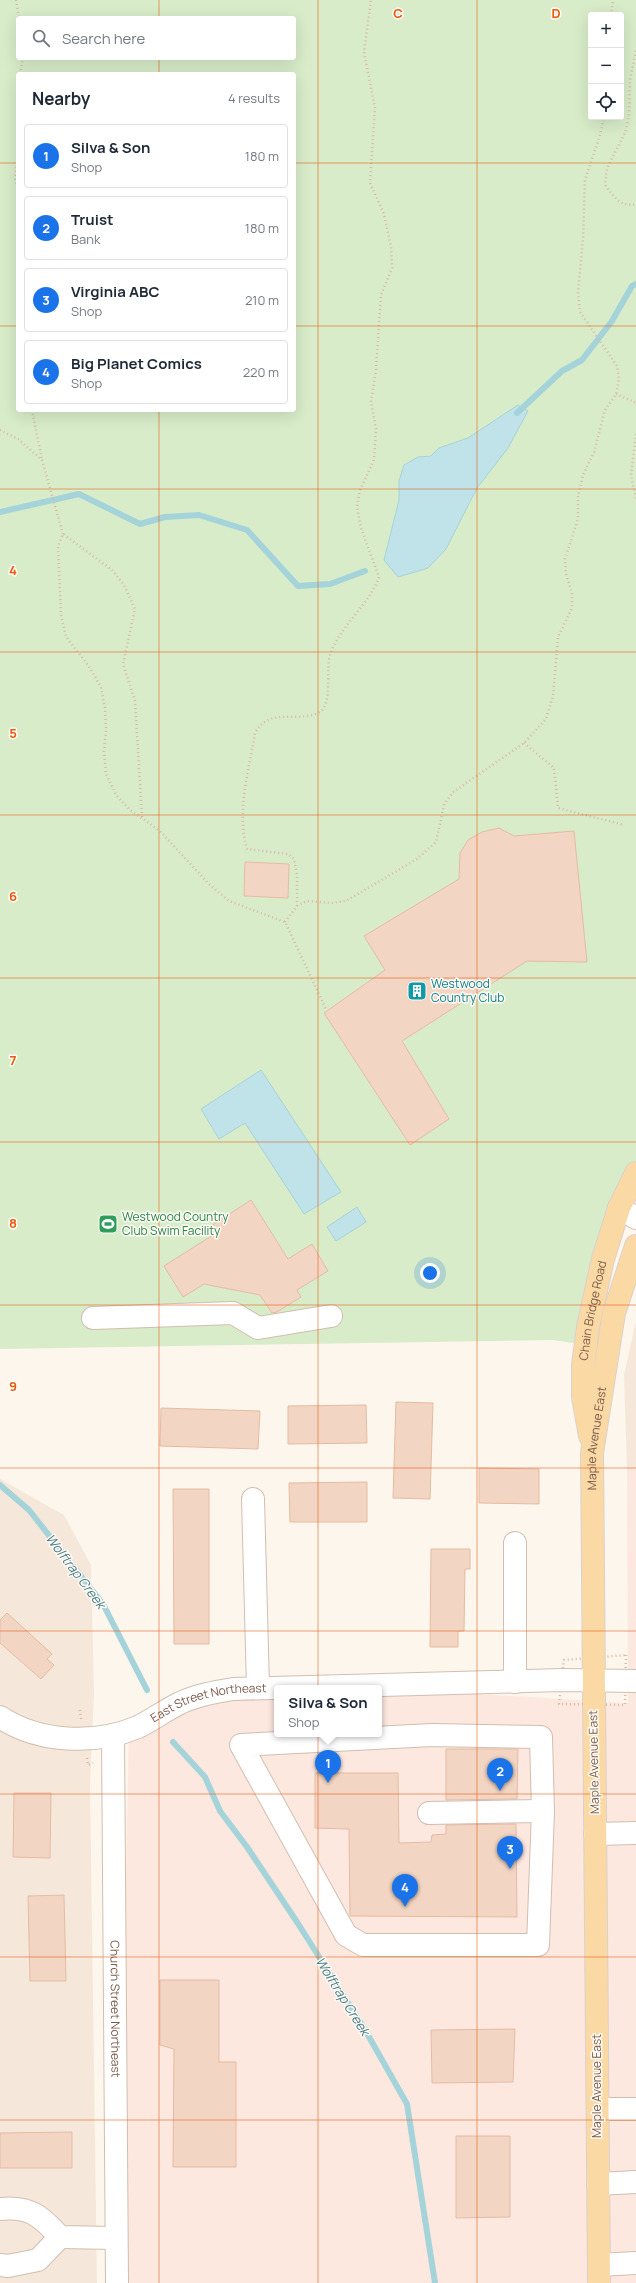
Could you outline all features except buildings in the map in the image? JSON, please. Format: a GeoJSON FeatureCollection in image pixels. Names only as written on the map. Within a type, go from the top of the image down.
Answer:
{"type":"FeatureCollection","features":[{"type":"Feature","properties":{"kind":"main road","name":"Chain Bridge Road"},"geometry":{"type":"LineString","coordinates":[[592,1453],[583,1396],[584,1365],[588,1327],[603,1258],[630,1210],[636,1173]]}},
{"type":"Feature","properties":{"kind":"main road","name":"Maple Avenue East"},"geometry":{"type":"LineString","coordinates":[[599,2274],[592,1453],[614,1313],[636,1246]]}},
{"type":"Feature","properties":{"kind":"street"},"geometry":{"type":"LineString","coordinates":[[93,1318],[233,1313],[258,1328],[331,1316]]}},
{"type":"Feature","properties":{"kind":"street"},"geometry":{"type":"LineString","coordinates":[[253,1499],[258,1688]]}},
{"type":"Feature","properties":{"kind":"street"},"geometry":{"type":"LineString","coordinates":[[515,1543],[515,1682]]}},
{"type":"Feature","properties":{"kind":"street","name":"East Street Northeast"},"geometry":{"type":"LineString","coordinates":[[382,1685],[594,1680],[636,1681]]}},
{"type":"Feature","properties":{"kind":"street","name":"East Street Northeast"},"geometry":{"type":"LineString","coordinates":[[0,1717],[31,1732],[57,1738],[84,1739],[113,1735],[138,1726],[180,1703],[205,1694],[233,1689],[274,1688]]}},
{"type":"Feature","properties":{"kind":"street","name":"Church Street Northeast"},"geometry":{"type":"LineString","coordinates":[[113,1735],[117,2283]]}},
{"type":"Feature","properties":{"kind":"street"},"geometry":{"type":"LineString","coordinates":[[432,1735],[541,1737],[543,1811],[538,1945],[363,1945],[346,1935],[241,1745],[432,1735]]}},
{"type":"Feature","properties":{"kind":"street"},"geometry":{"type":"LineString","coordinates":[[429,1813],[543,1811]]}},
{"type":"Feature","properties":{"kind":"street"},"geometry":{"type":"LineString","coordinates":[[595,1834],[636,1834]]}},
{"type":"Feature","properties":{"kind":"street"},"geometry":{"type":"LineString","coordinates":[[598,2110],[636,2109]]}},
{"type":"Feature","properties":{"kind":"street"},"geometry":{"type":"LineString","coordinates":[[598,2184],[636,2182]]}},
{"type":"Feature","properties":{"kind":"street"},"geometry":{"type":"LineString","coordinates":[[0,2208],[17,2207],[41,2216],[60,2237],[116,2238]]}},
{"type":"Feature","properties":{"kind":"street"},"geometry":{"type":"LineString","coordinates":[[0,2265],[8,2266],[38,2260],[60,2237]]}},
{"type":"Feature","properties":{"kind":"street"},"geometry":{"type":"LineString","coordinates":[[599,2274],[636,2263]]}},
{"type":"Feature","properties":{"kind":"path"},"geometry":{"type":"LineString","coordinates":[[16,0],[19,16]]}},
{"type":"Feature","properties":{"kind":"path"},"geometry":{"type":"LineString","coordinates":[[297,906],[297,875],[294,858],[288,854],[247,849],[244,841],[243,808],[255,733],[260,724],[270,719],[306,715],[321,711],[327,702],[330,654],[379,577],[361,528],[357,507],[360,490],[374,460],[376,429],[371,402],[376,370],[381,295],[392,268],[391,247],[384,214],[370,182],[375,108],[364,52],[371,0]]}},
{"type":"Feature","properties":{"kind":"path"},"geometry":{"type":"LineString","coordinates":[[612,12],[613,0]]}},
{"type":"Feature","properties":{"kind":"path"},"geometry":{"type":"LineString","coordinates":[[636,51],[630,80],[630,117],[625,133],[607,168],[605,185],[618,202],[630,206],[636,204]]}},
{"type":"Feature","properties":{"kind":"path"},"geometry":{"type":"LineString","coordinates":[[20,72],[23,60]]}},
{"type":"Feature","properties":{"kind":"path"},"geometry":{"type":"LineString","coordinates":[[285,922],[297,906],[307,901],[331,903],[346,901],[417,859],[436,842],[444,805],[452,793],[524,743],[546,719],[553,696],[558,638],[572,608],[572,593],[566,574],[565,559],[578,519],[578,496],[583,475],[594,452],[605,410],[616,394],[619,379],[617,366],[580,312],[578,292],[583,239],[583,200],[585,180],[603,120]]}},
{"type":"Feature","properties":{"kind":"path"},"geometry":{"type":"LineString","coordinates":[[616,394],[636,403]]}},
{"type":"Feature","properties":{"kind":"path"},"geometry":{"type":"LineString","coordinates":[[32,412],[42,460],[63,534],[112,570],[124,585],[134,609],[123,664],[135,701],[142,817]]}},
{"type":"Feature","properties":{"kind":"path"},"geometry":{"type":"LineString","coordinates":[[0,430],[18,439],[42,460]]}},
{"type":"Feature","properties":{"kind":"path"},"geometry":{"type":"LineString","coordinates":[[636,434],[631,475],[636,499]]}},
{"type":"Feature","properties":{"kind":"path"},"geometry":{"type":"LineString","coordinates":[[63,534],[58,546],[61,615],[66,637],[88,665],[101,687],[105,708],[106,730],[104,751],[106,774],[116,795],[130,810],[160,831],[209,884],[229,901],[285,922],[326,1009]]}},
{"type":"Feature","properties":{"kind":"path"},"geometry":{"type":"LineString","coordinates":[[524,743],[554,768],[558,808],[624,825]]}},
{"type":"Feature","properties":{"kind":"shaded area"},"geometry":{"type":"Polygon","coordinates":[[[636,1321],[636,1471],[627,1471],[624,1375],[636,1321]]]}},
{"type":"Feature","properties":{"kind":"shaded area"},"geometry":{"type":"Polygon","coordinates":[[[627,1471],[636,1471],[636,2283],[124,2283],[120,2165],[129,1727],[236,1679],[274,1687],[274,1737],[382,1737],[382,1688],[628,1703],[627,1471]]]}},
{"type":"Feature","properties":{"kind":"shaded area"},"geometry":{"type":"Polygon","coordinates":[[[0,1479],[64,1515],[91,1565],[94,1693],[90,1786],[97,2283],[0,2283],[0,1479]]]}},
{"type":"Feature","properties":{"kind":"green space","name":"Westwood Country Club"},"geometry":{"type":"Polygon","coordinates":[[[0,0],[636,0],[636,1176],[586,1345],[553,1340],[0,1349],[0,0]]]}},
{"type":"Feature","properties":{"kind":"water"},"geometry":{"type":"Polygon","coordinates":[[[518,405],[528,411],[508,448],[477,488],[446,549],[428,568],[398,577],[384,560],[399,500],[399,481],[404,465],[418,457],[431,456],[439,448],[468,438],[518,405]]]}},
{"type":"Feature","properties":{"kind":"water"},"geometry":{"type":"Polygon","coordinates":[[[261,1070],[341,1192],[304,1214],[245,1123],[219,1139],[201,1109],[261,1070]]]}},
{"type":"Feature","properties":{"kind":"water"},"geometry":{"type":"Polygon","coordinates":[[[357,1207],[366,1222],[336,1241],[327,1227],[357,1207]]]}},
{"type":"Feature","properties":{"kind":"waterway"},"geometry":{"type":"LineString","coordinates":[[517,413],[562,371],[582,360],[612,321],[632,286],[636,284]]}},
{"type":"Feature","properties":{"kind":"waterway"},"geometry":{"type":"LineString","coordinates":[[0,512],[79,494],[140,524],[165,517],[199,515],[247,530],[298,586],[330,584],[365,571]]}},
{"type":"Feature","properties":{"kind":"waterway","name":"Wolftrap Creek"},"geometry":{"type":"LineString","coordinates":[[0,1485],[29,1510],[103,1604],[147,1690]]}},
{"type":"Feature","properties":{"kind":"waterway","name":"Wolftrap Creek"},"geometry":{"type":"LineString","coordinates":[[173,1742],[205,1777],[220,1811],[247,1847],[297,1922],[364,2028],[407,2104],[435,2283]]}},
{"type":"Feature","properties":{"kind":"place","name":"Westwood Country Club"},"geometry":{"type":"Point","coordinates":[417,991]}},
{"type":"Feature","properties":{"kind":"place","name":"Westwood Country Club Swim Facility"},"geometry":{"type":"Point","coordinates":[108,1224]}},
{"type":"Feature","properties":{"kind":"place","name":"Silva & Son"},"geometry":{"type":"Point","coordinates":[328,1783]}},
{"type":"Feature","properties":{"kind":"place","name":"Truist"},"geometry":{"type":"Point","coordinates":[500,1791]}},
{"type":"Feature","properties":{"kind":"place","name":"Virginia ABC"},"geometry":{"type":"Point","coordinates":[510,1869]}},
{"type":"Feature","properties":{"kind":"place","name":"Big Planet Comics"},"geometry":{"type":"Point","coordinates":[405,1907]}}]}
